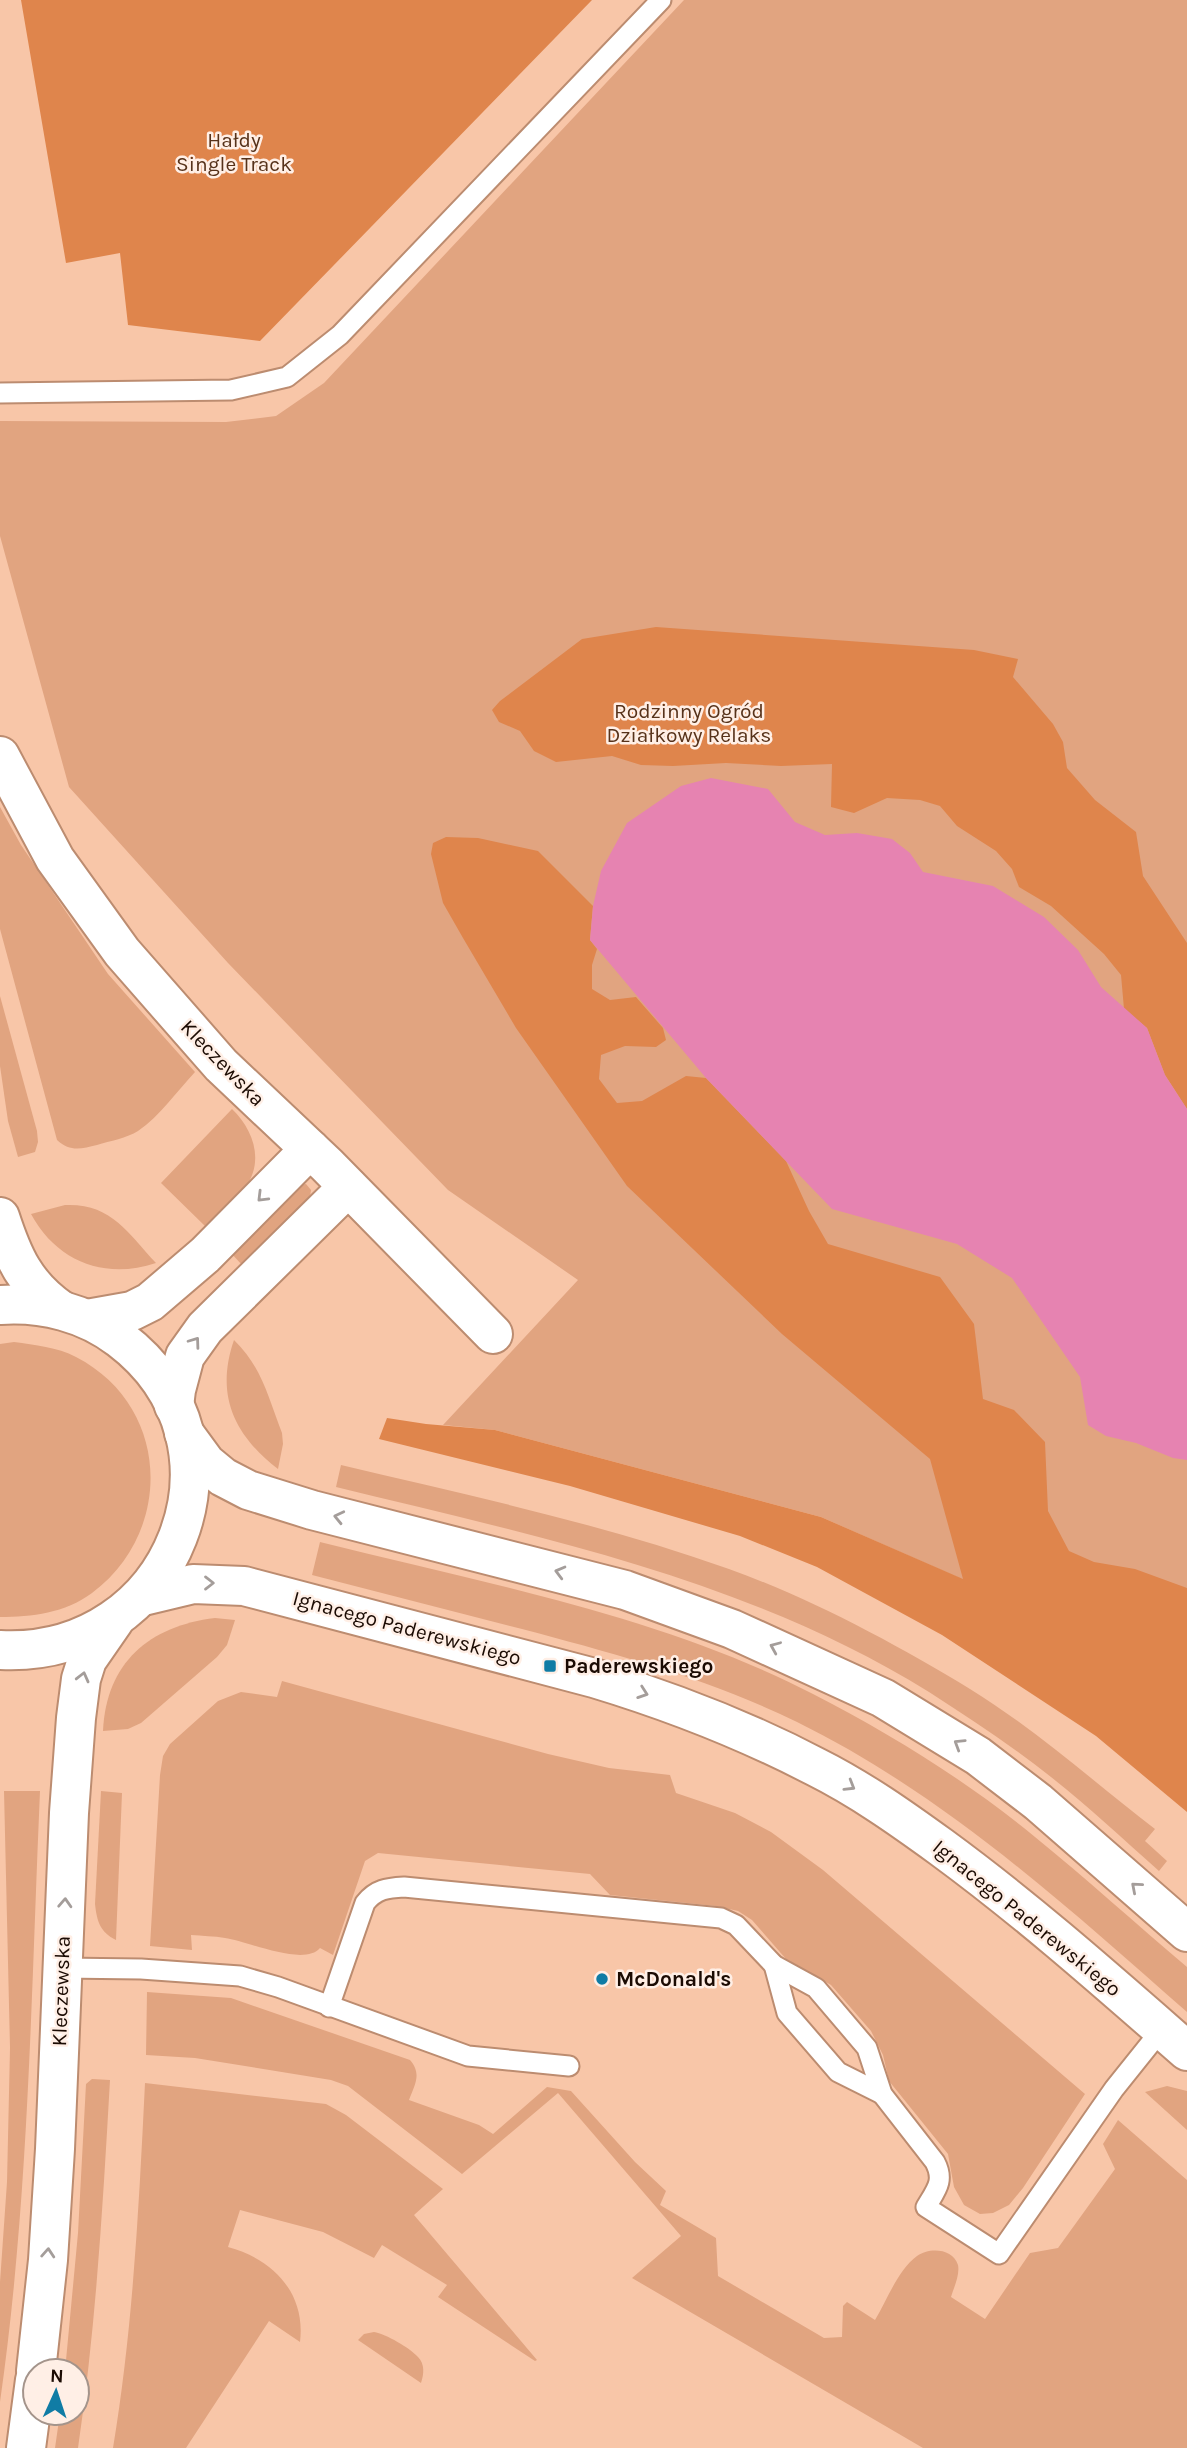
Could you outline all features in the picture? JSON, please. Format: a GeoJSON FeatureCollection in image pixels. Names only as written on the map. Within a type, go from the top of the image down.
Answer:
{"type":"FeatureCollection","features":[{"type":"Feature","properties":{"kind":"main road","name":"Kleczewska"},"geometry":{"type":"LineString","coordinates":[[0,756],[55,859],[122,952],[221,1065],[348,1186],[493,1334]]}},
{"type":"Feature","properties":{"kind":"main road"},"geometry":{"type":"LineString","coordinates":[[0,1305],[32,1304],[74,1314],[132,1311],[150,1302],[205,1255],[310,1149]]}},
{"type":"Feature","properties":{"kind":"main road"},"geometry":{"type":"LineString","coordinates":[[0,1650],[31,1650],[60,1645],[88,1635],[114,1621],[143,1596],[164,1568],[182,1525],[187,1502],[189,1468],[176,1390],[185,1356],[205,1328],[348,1186]]}},
{"type":"Feature","properties":{"kind":"main road"},"geometry":{"type":"LineString","coordinates":[[0,1217],[14,1255],[27,1279],[42,1297],[109,1331],[130,1346],[155,1374],[206,1463],[223,1477],[248,1490],[312,1510],[625,1590],[732,1629],[883,1698],[978,1756],[1028,1794],[1187,1932]]}},
{"type":"Feature","properties":{"kind":"main road","name":"Ignacego Paderewskiego"},"geometry":{"type":"LineString","coordinates":[[143,1596],[192,1584],[244,1586],[618,1685],[760,1740],[818,1767],[922,1833],[1008,1897],[1175,2040]]}},
{"type":"Feature","properties":{"kind":"main road","name":"Kleczewska"},"geometry":{"type":"LineString","coordinates":[[38,2357],[48,2260],[69,1813],[81,1679],[97,1643],[114,1621]]}},
{"type":"Feature","properties":{"kind":"main road"},"geometry":{"type":"LineString","coordinates":[[26,2448],[29,2427]]}},
{"type":"Feature","properties":{"kind":"lane"},"geometry":{"type":"LineString","coordinates":[[0,393],[231,390],[287,377],[340,335],[662,0]]}},
{"type":"Feature","properties":{"kind":"lane"},"geometry":{"type":"LineString","coordinates":[[329,2007],[365,1903],[371,1896],[388,1888],[417,1888],[721,1919],[736,1925],[774,1965],[816,1989],[867,2048],[882,2094],[940,2172],[939,2183],[926,2207],[999,2254],[1114,2089],[1175,2040]]}},
{"type":"Feature","properties":{"kind":"lane"},"geometry":{"type":"LineString","coordinates":[[774,1965],[787,2013],[838,2072],[882,2094]]}},
{"type":"Feature","properties":{"kind":"lane"},"geometry":{"type":"LineString","coordinates":[[62,1968],[141,1969],[240,1976],[278,1987],[468,2056],[569,2066]]}},
{"type":"Feature","properties":{"kind":"green space","name":"Hałdy Single Track"},"geometry":{"type":"Polygon","coordinates":[[[21,0],[592,0],[260,341],[128,325],[120,253],[66,263],[21,0]]]}},
{"type":"Feature","properties":{"kind":"green space","name":"Rodzinny Ogród Działkowy Relaks"},"geometry":{"type":"Polygon","coordinates":[[[684,0],[1187,0],[1187,1723],[964,1580],[821,1517],[495,1430],[443,1425],[578,1280],[448,1190],[228,963],[69,787],[0,536],[0,421],[226,422],[276,416],[324,383],[684,0]]]}},
{"type":"Feature","properties":{"kind":"green space"},"geometry":{"type":"Polygon","coordinates":[[[656,627],[974,650],[1018,659],[1013,677],[1053,724],[1063,742],[1067,768],[1095,800],[1136,832],[1143,876],[1187,943],[1187,1109],[1165,1075],[1147,1028],[1124,1009],[1121,975],[1104,954],[1051,906],[1019,887],[1012,869],[996,851],[957,826],[940,806],[920,800],[887,798],[854,813],[831,807],[832,764],[641,765],[612,756],[556,762],[534,751],[520,731],[499,722],[492,710],[500,701],[582,639],[656,627]]]}},
{"type":"Feature","properties":{"kind":"green space"},"geometry":{"type":"Polygon","coordinates":[[[0,807],[21,845],[108,974],[195,1072],[154,1118],[129,1136],[81,1148],[71,1148],[57,1140],[0,929],[0,807]]]}},
{"type":"Feature","properties":{"kind":"green space"},"geometry":{"type":"Polygon","coordinates":[[[446,837],[478,838],[538,851],[593,906],[590,940],[597,949],[592,965],[592,989],[610,1000],[636,997],[663,1028],[666,1040],[656,1047],[625,1046],[601,1055],[599,1079],[617,1103],[642,1101],[686,1076],[706,1078],[786,1161],[828,1244],[940,1277],[974,1324],[983,1399],[1014,1410],[1045,1442],[1048,1511],[1069,1551],[1094,1562],[1135,1569],[1187,1588],[1187,1812],[1096,1736],[942,1635],[817,1567],[740,1536],[570,1486],[379,1439],[387,1418],[495,1430],[821,1517],[963,1579],[930,1459],[782,1334],[627,1186],[516,1028],[443,903],[431,854],[433,843],[446,837]]]}},
{"type":"Feature","properties":{"kind":"green space"},"geometry":{"type":"Polygon","coordinates":[[[0,996],[37,1131],[35,1152],[18,1157],[8,1121],[0,1066],[0,996]]]}},
{"type":"Feature","properties":{"kind":"green space"},"geometry":{"type":"Polygon","coordinates":[[[232,1109],[251,1136],[254,1167],[245,1188],[206,1227],[161,1183],[232,1109]]]}},
{"type":"Feature","properties":{"kind":"green space"},"geometry":{"type":"Polygon","coordinates":[[[306,1184],[311,1190],[310,1197],[242,1265],[231,1253],[299,1185],[306,1184]]]}},
{"type":"Feature","properties":{"kind":"green space"},"geometry":{"type":"Polygon","coordinates":[[[65,1205],[95,1209],[106,1214],[127,1230],[156,1263],[137,1268],[101,1268],[69,1255],[54,1244],[31,1214],[65,1205]]]}},
{"type":"Feature","properties":{"kind":"green space"},"geometry":{"type":"Polygon","coordinates":[[[234,1340],[258,1372],[282,1433],[283,1444],[278,1469],[250,1442],[232,1412],[227,1379],[234,1340]]]}},
{"type":"Feature","properties":{"kind":"green space"},"geometry":{"type":"Polygon","coordinates":[[[14,1342],[69,1354],[107,1379],[130,1406],[144,1437],[150,1470],[148,1504],[137,1537],[119,1567],[92,1593],[71,1605],[36,1615],[0,1617],[0,1344],[14,1342]]]}},
{"type":"Feature","properties":{"kind":"green space"},"geometry":{"type":"Polygon","coordinates":[[[341,1465],[634,1538],[729,1569],[821,1608],[942,1672],[1018,1721],[1155,1829],[1145,1841],[1167,1861],[1159,1871],[1078,1799],[1021,1754],[929,1692],[860,1653],[789,1620],[642,1566],[489,1524],[336,1487],[341,1465]]]}},
{"type":"Feature","properties":{"kind":"green space"},"geometry":{"type":"Polygon","coordinates":[[[320,1542],[634,1622],[755,1667],[842,1709],[928,1759],[1009,1816],[1187,1967],[1187,2012],[1002,1854],[903,1783],[851,1751],[797,1722],[696,1680],[557,1638],[312,1575],[320,1542]]]}},
{"type":"Feature","properties":{"kind":"green space"},"geometry":{"type":"Polygon","coordinates":[[[215,1618],[235,1620],[227,1645],[217,1657],[141,1723],[128,1729],[103,1731],[112,1686],[122,1667],[135,1652],[170,1629],[215,1618]]]}},
{"type":"Feature","properties":{"kind":"green space"},"geometry":{"type":"Polygon","coordinates":[[[282,1681],[548,1754],[609,1768],[670,1775],[676,1793],[735,1813],[771,1832],[823,1870],[1085,2094],[1009,2205],[993,2213],[980,2214],[964,2205],[954,2187],[948,2154],[889,2081],[883,2055],[871,2031],[831,1985],[786,1959],[752,1920],[738,1911],[716,1906],[610,1895],[590,1874],[378,1853],[365,1861],[333,1955],[320,1948],[302,1955],[289,1954],[225,1938],[191,1935],[192,1950],[150,1946],[163,1756],[170,1744],[218,1701],[241,1692],[277,1697],[282,1681]]]}},
{"type":"Feature","properties":{"kind":"green space"},"geometry":{"type":"Polygon","coordinates":[[[4,1791],[40,1791],[23,2173],[10,2326],[0,2402],[0,2282],[7,2182],[10,2048],[4,1791]]]}},
{"type":"Feature","properties":{"kind":"green space"},"geometry":{"type":"Polygon","coordinates":[[[101,1791],[122,1793],[116,1940],[100,1926],[95,1904],[101,1791]]]}},
{"type":"Feature","properties":{"kind":"green space"},"geometry":{"type":"Polygon","coordinates":[[[147,1992],[231,1998],[410,2060],[417,2075],[409,2100],[479,2125],[493,2134],[547,2087],[571,2091],[635,2162],[666,2191],[660,2205],[716,2238],[718,2276],[824,2338],[842,2337],[843,2306],[847,2302],[875,2320],[904,2269],[917,2256],[934,2250],[951,2255],[958,2265],[951,2297],[985,2319],[1030,2253],[1058,2248],[1115,2169],[1103,2144],[1118,2120],[1187,2180],[1187,2448],[923,2448],[632,2278],[681,2236],[558,2093],[462,2174],[348,2086],[331,2080],[195,2058],[146,2055],[147,1992]]]}},
{"type":"Feature","properties":{"kind":"green space"},"geometry":{"type":"Polygon","coordinates":[[[92,2079],[110,2080],[102,2218],[90,2357],[66,2357],[78,2233],[86,2084],[92,2079]]]}},
{"type":"Feature","properties":{"kind":"green space"},"geometry":{"type":"Polygon","coordinates":[[[145,2083],[326,2104],[346,2115],[443,2189],[414,2215],[537,2360],[438,2297],[447,2285],[382,2245],[374,2258],[323,2232],[240,2210],[228,2247],[259,2260],[283,2281],[298,2308],[300,2342],[269,2321],[186,2448],[113,2448],[130,2312],[145,2083]]]}},
{"type":"Feature","properties":{"kind":"green space"},"geometry":{"type":"Polygon","coordinates":[[[1167,2086],[1187,2091],[1187,2130],[1145,2092],[1167,2086]]]}},
{"type":"Feature","properties":{"kind":"green space"},"geometry":{"type":"Polygon","coordinates":[[[374,2332],[398,2342],[418,2357],[423,2369],[421,2383],[358,2340],[364,2334],[374,2332]]]}},
{"type":"Feature","properties":{"kind":"green space"},"geometry":{"type":"Polygon","coordinates":[[[58,2427],[81,2427],[78,2448],[55,2448],[58,2427]]]}},
{"type":"Feature","properties":{"kind":"shaded area"},"geometry":{"type":"Polygon","coordinates":[[[711,778],[768,789],[795,822],[825,835],[857,833],[892,839],[910,853],[923,872],[993,886],[1044,917],[1078,950],[1101,987],[1147,1028],[1165,1075],[1187,1109],[1187,1460],[1106,1436],[1088,1425],[1080,1377],[1012,1278],[957,1244],[832,1209],[706,1078],[590,940],[593,906],[601,871],[627,823],[681,786],[711,778]]]}},
{"type":"Feature","properties":{"kind":"place","name":"Paderewskiego"},"geometry":{"type":"Point","coordinates":[550,1666]}},
{"type":"Feature","properties":{"kind":"place","name":"McDonald's"},"geometry":{"type":"Point","coordinates":[602,1979]}}]}
